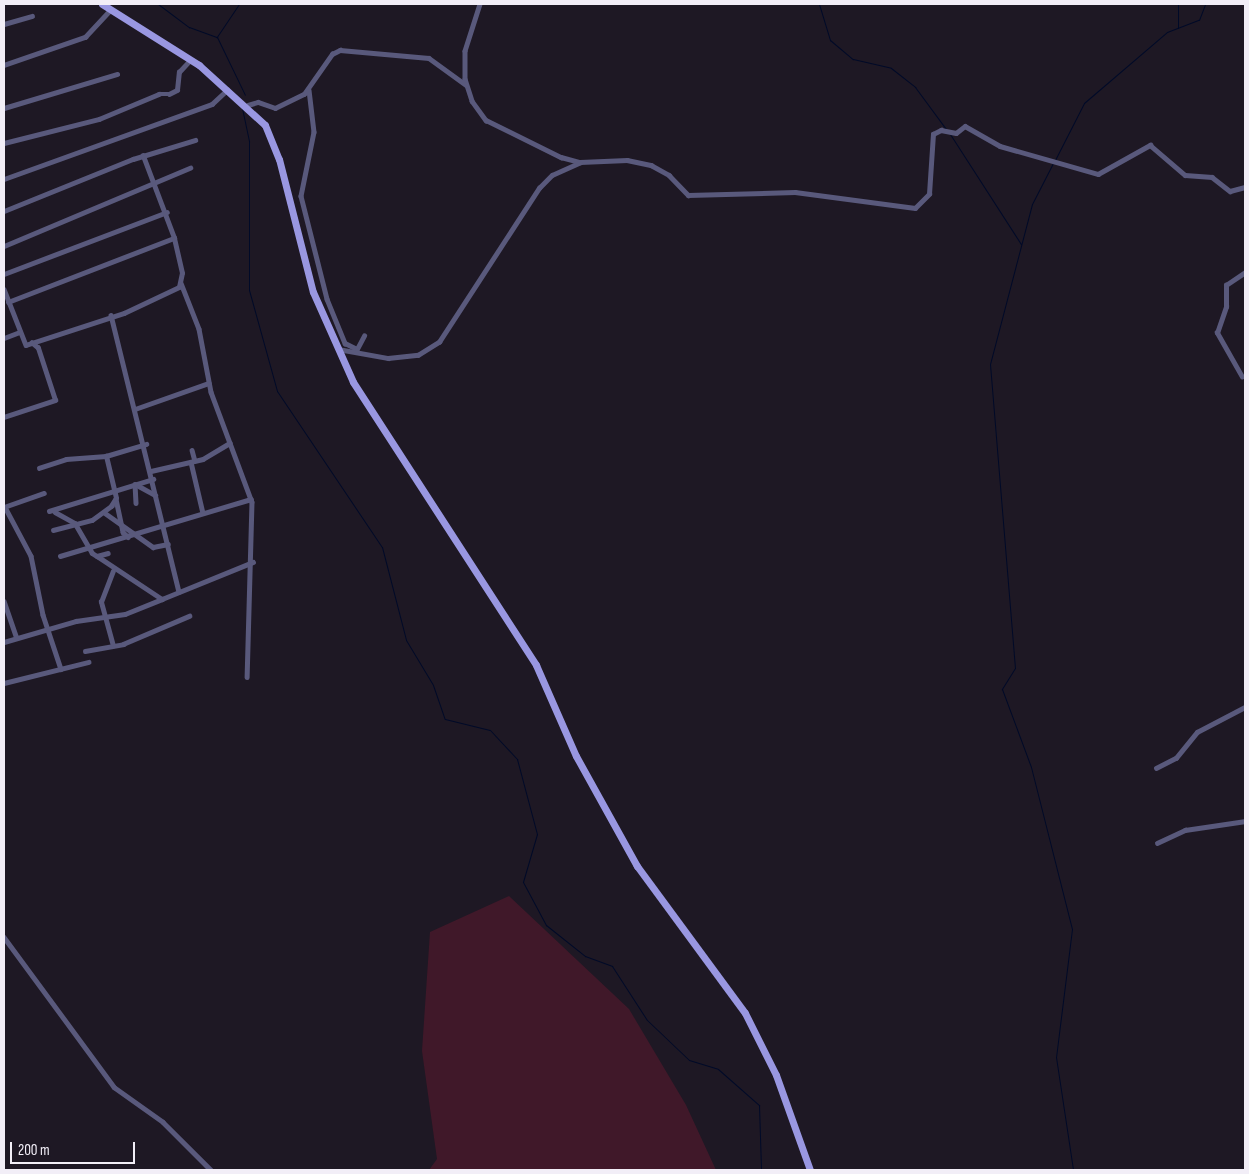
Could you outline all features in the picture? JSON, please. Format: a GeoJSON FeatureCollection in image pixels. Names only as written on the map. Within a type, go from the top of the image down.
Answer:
{"type":"FeatureCollection","features":[{"type":"Feature","properties":{"kind":"main road"},"geometry":{"type":"LineString","coordinates":[[102,4],[190,60],[248,105],[275,146],[306,274],[336,348],[372,413],[536,664],[576,756],[638,866],[745,1013],[776,1075],[810,1170]]}},
{"type":"Feature","properties":{"kind":"street"},"geometry":{"type":"LineString","coordinates":[[480,4],[465,51],[466,85],[477,109],[492,124],[580,162]]}},
{"type":"Feature","properties":{"kind":"street"},"geometry":{"type":"LineString","coordinates":[[4,65],[81,40],[111,9]]}},
{"type":"Feature","properties":{"kind":"street"},"geometry":{"type":"LineString","coordinates":[[4,24],[32,16]]}},
{"type":"Feature","properties":{"kind":"street"},"geometry":{"type":"LineString","coordinates":[[248,105],[258,102],[275,108],[309,90],[332,54],[350,50],[430,58],[466,85]]}},
{"type":"Feature","properties":{"kind":"street"},"geometry":{"type":"LineString","coordinates":[[4,143],[99,119],[159,94],[169,94],[177,90],[179,72],[190,60]]}},
{"type":"Feature","properties":{"kind":"street"},"geometry":{"type":"LineString","coordinates":[[4,108],[117,74]]}},
{"type":"Feature","properties":{"kind":"street"},"geometry":{"type":"LineString","coordinates":[[4,179],[212,104],[228,89]]}},
{"type":"Feature","properties":{"kind":"street"},"geometry":{"type":"LineString","coordinates":[[309,90],[314,132],[301,196],[327,299],[345,343],[357,349],[364,336]]}},
{"type":"Feature","properties":{"kind":"street"},"geometry":{"type":"LineString","coordinates":[[336,348],[388,358],[418,355],[439,342],[539,188],[552,175],[580,162],[638,161],[669,175],[688,195],[795,192],[915,208],[929,194],[933,134],[941,130],[956,132],[965,126],[1000,146],[1098,174],[1150,146],[1185,176],[1212,177],[1230,192],[1245,187]]}},
{"type":"Feature","properties":{"kind":"street"},"geometry":{"type":"LineString","coordinates":[[4,211],[142,156],[196,140]]}},
{"type":"Feature","properties":{"kind":"street"},"geometry":{"type":"LineString","coordinates":[[142,156],[167,212],[174,238],[181,283],[199,328],[208,383],[251,499],[253,562],[245,644],[247,677]]}},
{"type":"Feature","properties":{"kind":"street"},"geometry":{"type":"LineString","coordinates":[[4,246],[190,168]]}},
{"type":"Feature","properties":{"kind":"street"},"geometry":{"type":"LineString","coordinates":[[4,274],[167,212]]}},
{"type":"Feature","properties":{"kind":"street"},"geometry":{"type":"LineString","coordinates":[[4,308],[9,304],[174,238]]}},
{"type":"Feature","properties":{"kind":"street"},"geometry":{"type":"LineString","coordinates":[[1242,376],[1217,333],[1227,303],[1226,285],[1245,272]]}},
{"type":"Feature","properties":{"kind":"street"},"geometry":{"type":"LineString","coordinates":[[4,289],[26,345],[111,314],[137,307],[181,283]]}},
{"type":"Feature","properties":{"kind":"street"},"geometry":{"type":"LineString","coordinates":[[111,314],[135,409],[146,444],[154,479],[155,495],[179,592]]}},
{"type":"Feature","properties":{"kind":"street"},"geometry":{"type":"LineString","coordinates":[[4,338],[20,332]]}},
{"type":"Feature","properties":{"kind":"street"},"geometry":{"type":"LineString","coordinates":[[4,417],[54,400],[38,348],[32,343]]}},
{"type":"Feature","properties":{"kind":"street"},"geometry":{"type":"LineString","coordinates":[[135,409],[208,383]]}},
{"type":"Feature","properties":{"kind":"street"},"geometry":{"type":"LineString","coordinates":[[151,471],[193,462],[221,452],[230,443]]}},
{"type":"Feature","properties":{"kind":"street"},"geometry":{"type":"LineString","coordinates":[[39,468],[66,459],[106,456],[146,444]]}},
{"type":"Feature","properties":{"kind":"street"},"geometry":{"type":"LineString","coordinates":[[192,450],[203,512]]}},
{"type":"Feature","properties":{"kind":"street"},"geometry":{"type":"LineString","coordinates":[[106,456],[120,521],[128,537]]}},
{"type":"Feature","properties":{"kind":"street"},"geometry":{"type":"LineString","coordinates":[[154,479],[115,492],[71,503],[52,511],[75,523],[88,549],[113,571],[162,599]]}},
{"type":"Feature","properties":{"kind":"street"},"geometry":{"type":"LineString","coordinates":[[136,484],[155,495]]}},
{"type":"Feature","properties":{"kind":"street"},"geometry":{"type":"LineString","coordinates":[[136,484],[136,503]]}},
{"type":"Feature","properties":{"kind":"street"},"geometry":{"type":"LineString","coordinates":[[44,493],[4,507],[31,556],[48,630],[61,669]]}},
{"type":"Feature","properties":{"kind":"street"},"geometry":{"type":"LineString","coordinates":[[54,530],[75,523],[92,521],[105,513],[116,498]]}},
{"type":"Feature","properties":{"kind":"street"},"geometry":{"type":"LineString","coordinates":[[60,556],[164,527],[203,512],[251,499]]}},
{"type":"Feature","properties":{"kind":"street"},"geometry":{"type":"LineString","coordinates":[[105,513],[139,534],[153,547],[168,544]]}},
{"type":"Feature","properties":{"kind":"street"},"geometry":{"type":"LineString","coordinates":[[97,556],[108,553]]}},
{"type":"Feature","properties":{"kind":"street"},"geometry":{"type":"LineString","coordinates":[[4,642],[104,618],[162,599],[253,562]]}},
{"type":"Feature","properties":{"kind":"street"},"geometry":{"type":"LineString","coordinates":[[113,571],[103,589],[104,618],[113,646]]}},
{"type":"Feature","properties":{"kind":"street"},"geometry":{"type":"LineString","coordinates":[[4,601],[17,638]]}},
{"type":"Feature","properties":{"kind":"street"},"geometry":{"type":"LineString","coordinates":[[85,652],[113,646],[189,616]]}},
{"type":"Feature","properties":{"kind":"street"},"geometry":{"type":"LineString","coordinates":[[4,683],[88,662]]}},
{"type":"Feature","properties":{"kind":"street"},"geometry":{"type":"LineString","coordinates":[[1156,768],[1176,758],[1197,732],[1245,707]]}},
{"type":"Feature","properties":{"kind":"street"},"geometry":{"type":"LineString","coordinates":[[1157,843],[1185,830],[1245,821]]}},
{"type":"Feature","properties":{"kind":"street"},"geometry":{"type":"LineString","coordinates":[[4,937],[114,1087],[163,1122],[211,1170]]}},
{"type":"Feature","properties":{"kind":"shaded area"},"geometry":{"type":"Polygon","coordinates":[[[509,896],[629,1009],[686,1105],[716,1170],[429,1170],[437,1159],[422,1051],[430,932],[509,896]]]}},
{"type":"Feature","properties":{"kind":"waterway"},"geometry":{"type":"LineString","coordinates":[[158,4],[189,27],[217,37]]}},
{"type":"Feature","properties":{"kind":"waterway"},"geometry":{"type":"LineString","coordinates":[[239,4],[217,37],[245,95]]}},
{"type":"Feature","properties":{"kind":"waterway"},"geometry":{"type":"LineString","coordinates":[[819,4],[830,40],[853,59],[891,68],[915,87],[946,129]]}},
{"type":"Feature","properties":{"kind":"waterway"},"geometry":{"type":"LineString","coordinates":[[1178,4],[1178,28]]}},
{"type":"Feature","properties":{"kind":"waterway"},"geometry":{"type":"LineString","coordinates":[[1055,160],[1084,103],[1167,32],[1199,20],[1205,4]]}},
{"type":"Feature","properties":{"kind":"waterway"},"geometry":{"type":"LineString","coordinates":[[242,108],[249,141],[249,290],[277,391],[382,547],[406,640],[433,685],[445,719],[490,730],[517,759],[537,834],[523,882],[546,925],[585,956],[612,966],[647,1020],[689,1060],[718,1069],[759,1105],[761,1170]]}},
{"type":"Feature","properties":{"kind":"waterway"},"geometry":{"type":"LineString","coordinates":[[950,134],[1021,244]]}},
{"type":"Feature","properties":{"kind":"waterway"},"geometry":{"type":"LineString","coordinates":[[1053,163],[1032,204],[990,364],[1015,668],[1002,689],[1031,767],[1072,929],[1056,1057],[1073,1170]]}}]}
